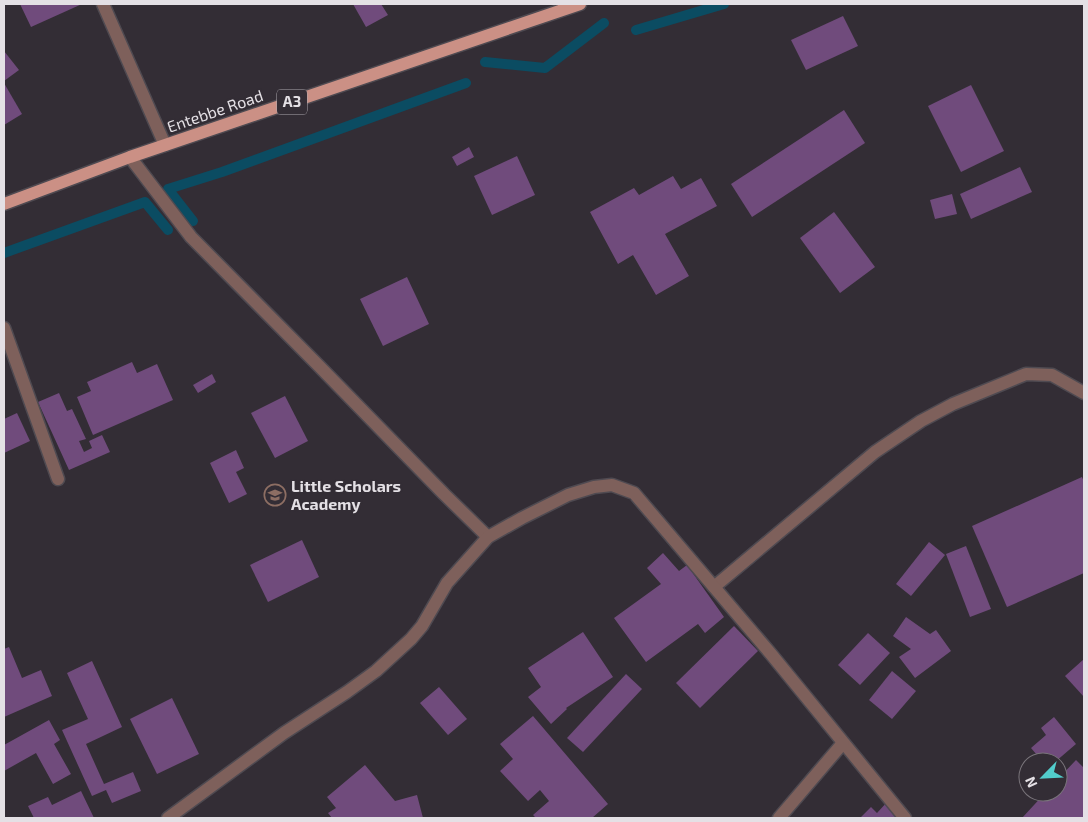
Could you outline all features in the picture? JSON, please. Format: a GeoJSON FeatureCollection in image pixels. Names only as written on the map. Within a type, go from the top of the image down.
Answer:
{"type":"FeatureCollection","features":[{"type":"Feature","properties":{"kind":"main road","name":"Entebbe Road"},"geometry":{"type":"LineString","coordinates":[[4,204],[130,157],[580,4]]}},
{"type":"Feature","properties":{"kind":"street"},"geometry":{"type":"LineString","coordinates":[[103,4],[165,145]]}},
{"type":"Feature","properties":{"kind":"street"},"geometry":{"type":"LineString","coordinates":[[130,157],[191,237],[488,537]]}},
{"type":"Feature","properties":{"kind":"street"},"geometry":{"type":"LineString","coordinates":[[4,328],[58,479]]}},
{"type":"Feature","properties":{"kind":"street"},"geometry":{"type":"LineString","coordinates":[[714,587],[875,452],[921,420],[953,404],[1026,374],[1052,375],[1084,393]]}},
{"type":"Feature","properties":{"kind":"street"},"geometry":{"type":"LineString","coordinates":[[168,818],[284,733],[376,671],[422,626],[448,583],[488,537],[568,495],[612,484],[634,493],[905,818]]}},
{"type":"Feature","properties":{"kind":"street"},"geometry":{"type":"LineString","coordinates":[[778,818],[843,743]]}},
{"type":"Feature","properties":{"kind":"building"},"geometry":{"type":"Polygon","coordinates":[[[20,4],[82,4],[31,27],[20,4]]]}},
{"type":"Feature","properties":{"kind":"building"},"geometry":{"type":"Polygon","coordinates":[[[353,4],[381,4],[388,15],[366,27],[353,4]]]}},
{"type":"Feature","properties":{"kind":"building"},"geometry":{"type":"Polygon","coordinates":[[[843,16],[858,46],[806,70],[791,40],[843,16]]]}},
{"type":"Feature","properties":{"kind":"building"},"geometry":{"type":"Polygon","coordinates":[[[4,51],[19,70],[4,81],[4,51]]]}},
{"type":"Feature","properties":{"kind":"building"},"geometry":{"type":"Polygon","coordinates":[[[4,83],[22,114],[4,125],[4,83]]]}},
{"type":"Feature","properties":{"kind":"building"},"geometry":{"type":"Polygon","coordinates":[[[971,85],[1004,151],[961,172],[928,106],[971,85]]]}},
{"type":"Feature","properties":{"kind":"building"},"geometry":{"type":"Polygon","coordinates":[[[844,110],[865,143],[752,217],[731,184],[844,110]]]}},
{"type":"Feature","properties":{"kind":"building"},"geometry":{"type":"Polygon","coordinates":[[[469,147],[474,157],[457,166],[452,157],[469,147]]]}},
{"type":"Feature","properties":{"kind":"building"},"geometry":{"type":"Polygon","coordinates":[[[517,156],[535,195],[492,215],[474,176],[517,156]]]}},
{"type":"Feature","properties":{"kind":"building"},"geometry":{"type":"Polygon","coordinates":[[[1020,167],[1032,192],[971,219],[960,194],[1020,167]]]}},
{"type":"Feature","properties":{"kind":"building"},"geometry":{"type":"Polygon","coordinates":[[[673,176],[681,189],[701,178],[717,206],[665,234],[689,276],[656,295],[633,255],[618,264],[590,212],[634,188],[639,195],[673,176]]]}},
{"type":"Feature","properties":{"kind":"building"},"geometry":{"type":"Polygon","coordinates":[[[952,194],[957,214],[935,219],[930,200],[952,194]]]}},
{"type":"Feature","properties":{"kind":"building"},"geometry":{"type":"Polygon","coordinates":[[[834,212],[875,267],[840,293],[800,238],[834,212]]]}},
{"type":"Feature","properties":{"kind":"building"},"geometry":{"type":"Polygon","coordinates":[[[407,277],[429,324],[383,346],[360,299],[407,277]]]}},
{"type":"Feature","properties":{"kind":"building"},"geometry":{"type":"Polygon","coordinates":[[[132,362],[137,373],[157,364],[173,400],[93,435],[77,397],[91,391],[87,382],[132,362]]]}},
{"type":"Feature","properties":{"kind":"building"},"geometry":{"type":"Polygon","coordinates":[[[212,374],[216,382],[198,393],[193,385],[212,374]]]}},
{"type":"Feature","properties":{"kind":"building"},"geometry":{"type":"Polygon","coordinates":[[[59,393],[67,411],[72,409],[86,439],[79,441],[84,452],[92,448],[89,441],[102,435],[110,452],[69,470],[38,402],[59,393]]]}},
{"type":"Feature","properties":{"kind":"building"},"geometry":{"type":"Polygon","coordinates":[[[285,396],[308,441],[275,458],[251,413],[285,396]]]}},
{"type":"Feature","properties":{"kind":"building"},"geometry":{"type":"Polygon","coordinates":[[[17,413],[30,441],[4,453],[4,419],[17,413]]]}},
{"type":"Feature","properties":{"kind":"building"},"geometry":{"type":"Polygon","coordinates":[[[236,450],[244,468],[236,472],[247,494],[229,503],[210,463],[236,450]]]}},
{"type":"Feature","properties":{"kind":"building"},"geometry":{"type":"Polygon","coordinates":[[[1082,477],[1084,482],[1084,573],[1007,607],[972,526],[1082,477]]]}},
{"type":"Feature","properties":{"kind":"building"},"geometry":{"type":"Polygon","coordinates":[[[302,540],[319,577],[268,602],[250,565],[302,540]]]}},
{"type":"Feature","properties":{"kind":"building"},"geometry":{"type":"Polygon","coordinates":[[[929,542],[945,555],[911,596],[896,584],[929,542]]]}},
{"type":"Feature","properties":{"kind":"building"},"geometry":{"type":"Polygon","coordinates":[[[966,546],[991,609],[970,617],[946,554],[966,546]]]}},
{"type":"Feature","properties":{"kind":"building"},"geometry":{"type":"Polygon","coordinates":[[[663,553],[679,571],[687,565],[724,617],[705,633],[698,624],[646,662],[614,618],[661,584],[647,568],[663,553]]]}},
{"type":"Feature","properties":{"kind":"building"},"geometry":{"type":"Polygon","coordinates":[[[906,617],[930,634],[936,630],[951,651],[915,678],[899,657],[911,649],[893,636],[906,617]]]}},
{"type":"Feature","properties":{"kind":"building"},"geometry":{"type":"Polygon","coordinates":[[[734,626],[758,651],[700,708],[676,683],[734,626]]]}},
{"type":"Feature","properties":{"kind":"building"},"geometry":{"type":"Polygon","coordinates":[[[583,632],[613,677],[566,708],[551,724],[528,697],[541,687],[528,668],[583,632]]]}},
{"type":"Feature","properties":{"kind":"building"},"geometry":{"type":"Polygon","coordinates":[[[868,633],[890,653],[860,685],[838,665],[868,633]]]}},
{"type":"Feature","properties":{"kind":"building"},"geometry":{"type":"Polygon","coordinates":[[[9,647],[22,678],[41,670],[52,696],[4,717],[4,649],[9,647]]]}},
{"type":"Feature","properties":{"kind":"building"},"geometry":{"type":"Polygon","coordinates":[[[1084,659],[1084,697],[1065,676],[1084,659]]]}},
{"type":"Feature","properties":{"kind":"building"},"geometry":{"type":"Polygon","coordinates":[[[92,661],[122,727],[86,744],[104,784],[133,772],[141,791],[112,803],[106,790],[92,796],[62,730],[88,719],[67,673],[92,661]]]}},
{"type":"Feature","properties":{"kind":"building"},"geometry":{"type":"Polygon","coordinates":[[[892,671],[916,691],[892,719],[869,700],[892,671]]]}},
{"type":"Feature","properties":{"kind":"building"},"geometry":{"type":"Polygon","coordinates":[[[626,674],[642,689],[583,752],[567,738],[626,674]]]}},
{"type":"Feature","properties":{"kind":"building"},"geometry":{"type":"Polygon","coordinates":[[[439,687],[467,719],[448,735],[420,703],[439,687]]]}},
{"type":"Feature","properties":{"kind":"building"},"geometry":{"type":"Polygon","coordinates":[[[172,698],[199,754],[157,774],[130,719],[172,698]]]}},
{"type":"Feature","properties":{"kind":"building"},"geometry":{"type":"Polygon","coordinates":[[[533,716],[608,804],[592,818],[536,818],[533,815],[549,801],[540,790],[528,801],[500,771],[513,759],[500,744],[533,716]]]}},
{"type":"Feature","properties":{"kind":"building"},"geometry":{"type":"Polygon","coordinates":[[[1054,717],[1076,744],[1067,752],[1034,752],[1031,748],[1046,735],[1041,728],[1054,717]]]}},
{"type":"Feature","properties":{"kind":"building"},"geometry":{"type":"Polygon","coordinates":[[[49,720],[60,740],[54,744],[71,774],[53,784],[36,753],[4,771],[4,745],[49,720]]]}},
{"type":"Feature","properties":{"kind":"building"},"geometry":{"type":"Polygon","coordinates":[[[1076,760],[1084,768],[1084,818],[1022,818],[1037,802],[1068,802],[1068,768],[1076,760]]]}},
{"type":"Feature","properties":{"kind":"building"},"geometry":{"type":"Polygon","coordinates":[[[365,765],[395,801],[417,795],[423,818],[332,818],[328,813],[336,808],[327,797],[365,765]]]}},
{"type":"Feature","properties":{"kind":"building"},"geometry":{"type":"Polygon","coordinates":[[[81,791],[94,818],[34,818],[28,806],[48,797],[52,805],[81,791]]]}},
{"type":"Feature","properties":{"kind":"building"},"geometry":{"type":"Polygon","coordinates":[[[888,801],[905,818],[860,818],[871,807],[877,813],[888,801]]]}},
{"type":"Feature","properties":{"kind":"waterway"},"geometry":{"type":"LineString","coordinates":[[636,30],[724,4]]}},
{"type":"Feature","properties":{"kind":"waterway"},"geometry":{"type":"LineString","coordinates":[[485,62],[545,68],[604,23]]}},
{"type":"Feature","properties":{"kind":"waterway"},"geometry":{"type":"LineString","coordinates":[[193,221],[168,189],[222,172],[466,83]]}},
{"type":"Feature","properties":{"kind":"waterway"},"geometry":{"type":"LineString","coordinates":[[4,253],[145,202],[168,230]]}},
{"type":"Feature","properties":{"kind":"place","name":"Little Scholars Academy"},"geometry":{"type":"Point","coordinates":[275,495]}}]}
